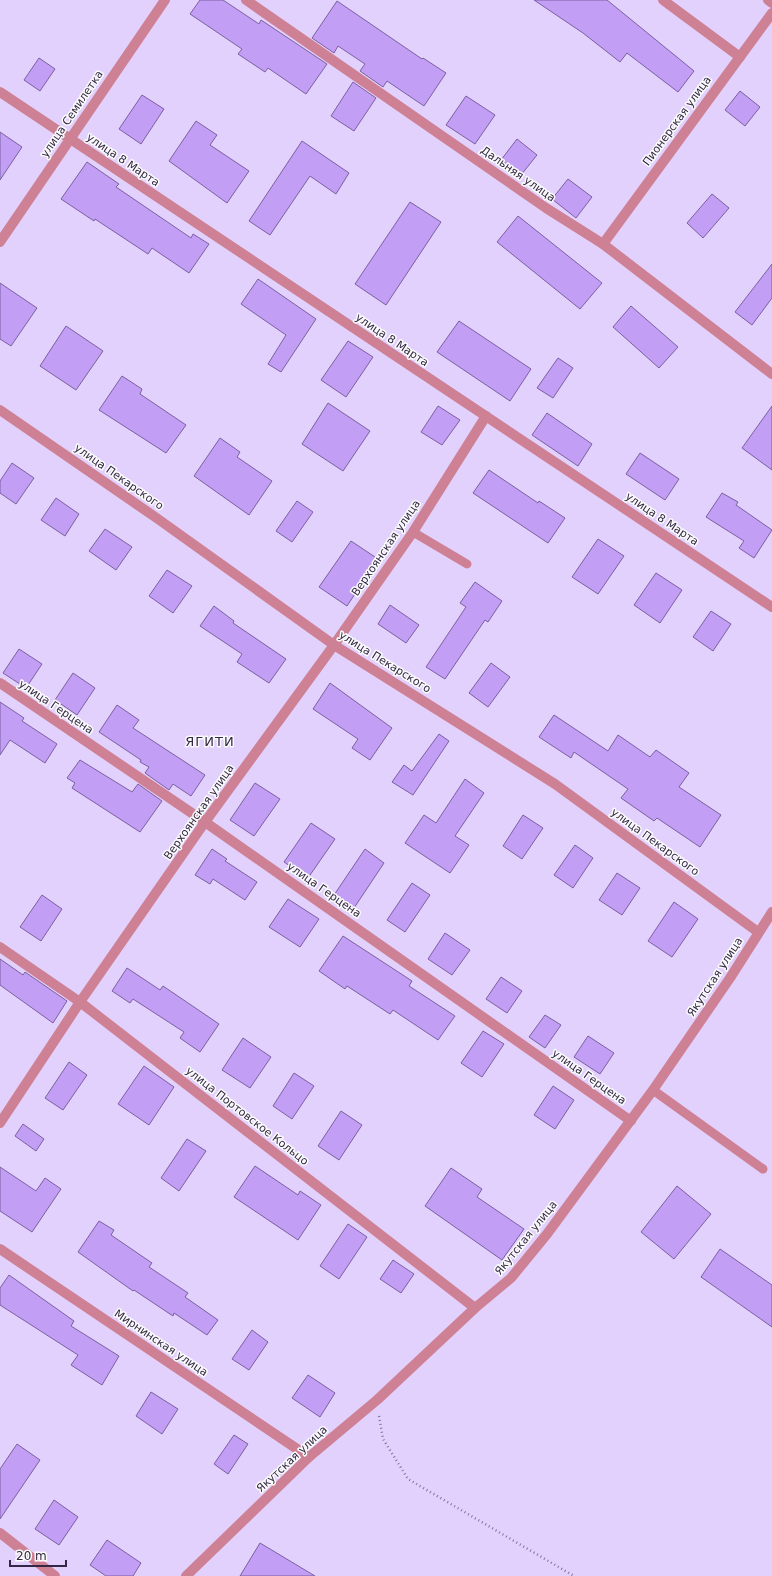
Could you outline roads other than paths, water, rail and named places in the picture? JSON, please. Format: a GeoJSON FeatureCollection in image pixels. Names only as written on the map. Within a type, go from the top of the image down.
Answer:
{"type":"FeatureCollection","features":[{"type":"Feature","properties":{"kind":"street","name":"улица Семилетка"},"geometry":{"type":"LineString","coordinates":[[0,242],[165,0]]}},
{"type":"Feature","properties":{"kind":"street","name":"Дальняя улица"},"geometry":{"type":"LineString","coordinates":[[246,0],[539,204],[602,244],[772,374]]}},
{"type":"Feature","properties":{"kind":"street"},"geometry":{"type":"LineString","coordinates":[[663,0],[740,57]]}},
{"type":"Feature","properties":{"kind":"street"},"geometry":{"type":"LineString","coordinates":[[768,0],[772,3]]}},
{"type":"Feature","properties":{"kind":"street","name":"Пионерская улица"},"geometry":{"type":"LineString","coordinates":[[602,244],[772,13]]}},
{"type":"Feature","properties":{"kind":"street","name":"улица 8 Марта"},"geometry":{"type":"LineString","coordinates":[[0,92],[772,606]]}},
{"type":"Feature","properties":{"kind":"street","name":"улица Пекарского"},"geometry":{"type":"LineString","coordinates":[[0,410],[151,514],[334,645],[555,784],[758,932]]}},
{"type":"Feature","properties":{"kind":"street","name":"Верхоянская улица"},"geometry":{"type":"LineString","coordinates":[[0,1123],[80,1002],[205,822],[334,645],[413,532],[486,416]]}},
{"type":"Feature","properties":{"kind":"street","name":"улица Герцена"},"geometry":{"type":"LineString","coordinates":[[0,683],[205,822],[631,1121]]}},
{"type":"Feature","properties":{"kind":"street","name":"Якутская улица"},"geometry":{"type":"LineString","coordinates":[[186,1576],[309,1457],[377,1400],[476,1308],[511,1278],[547,1234],[631,1121],[730,978],[772,912]]}},
{"type":"Feature","properties":{"kind":"street","name":"улица Портовское Кольцо"},"geometry":{"type":"LineString","coordinates":[[0,947],[80,1002],[476,1308]]}},
{"type":"Feature","properties":{"kind":"street","name":"Мирнинская улица"},"geometry":{"type":"LineString","coordinates":[[0,1249],[309,1457]]}},
{"type":"Feature","properties":{"kind":"street"},"geometry":{"type":"LineString","coordinates":[[0,1533],[55,1576]]}},
{"type":"Feature","properties":{"kind":"lane"},"geometry":{"type":"LineString","coordinates":[[413,532],[467,564]]}},
{"type":"Feature","properties":{"kind":"lane"},"geometry":{"type":"LineString","coordinates":[[653,1090],[763,1169]]}},
{"type":"Feature","properties":{"kind":"district","name":"ЯГИТИ"},"geometry":{"type":"Point","coordinates":[210,741]}}]}
